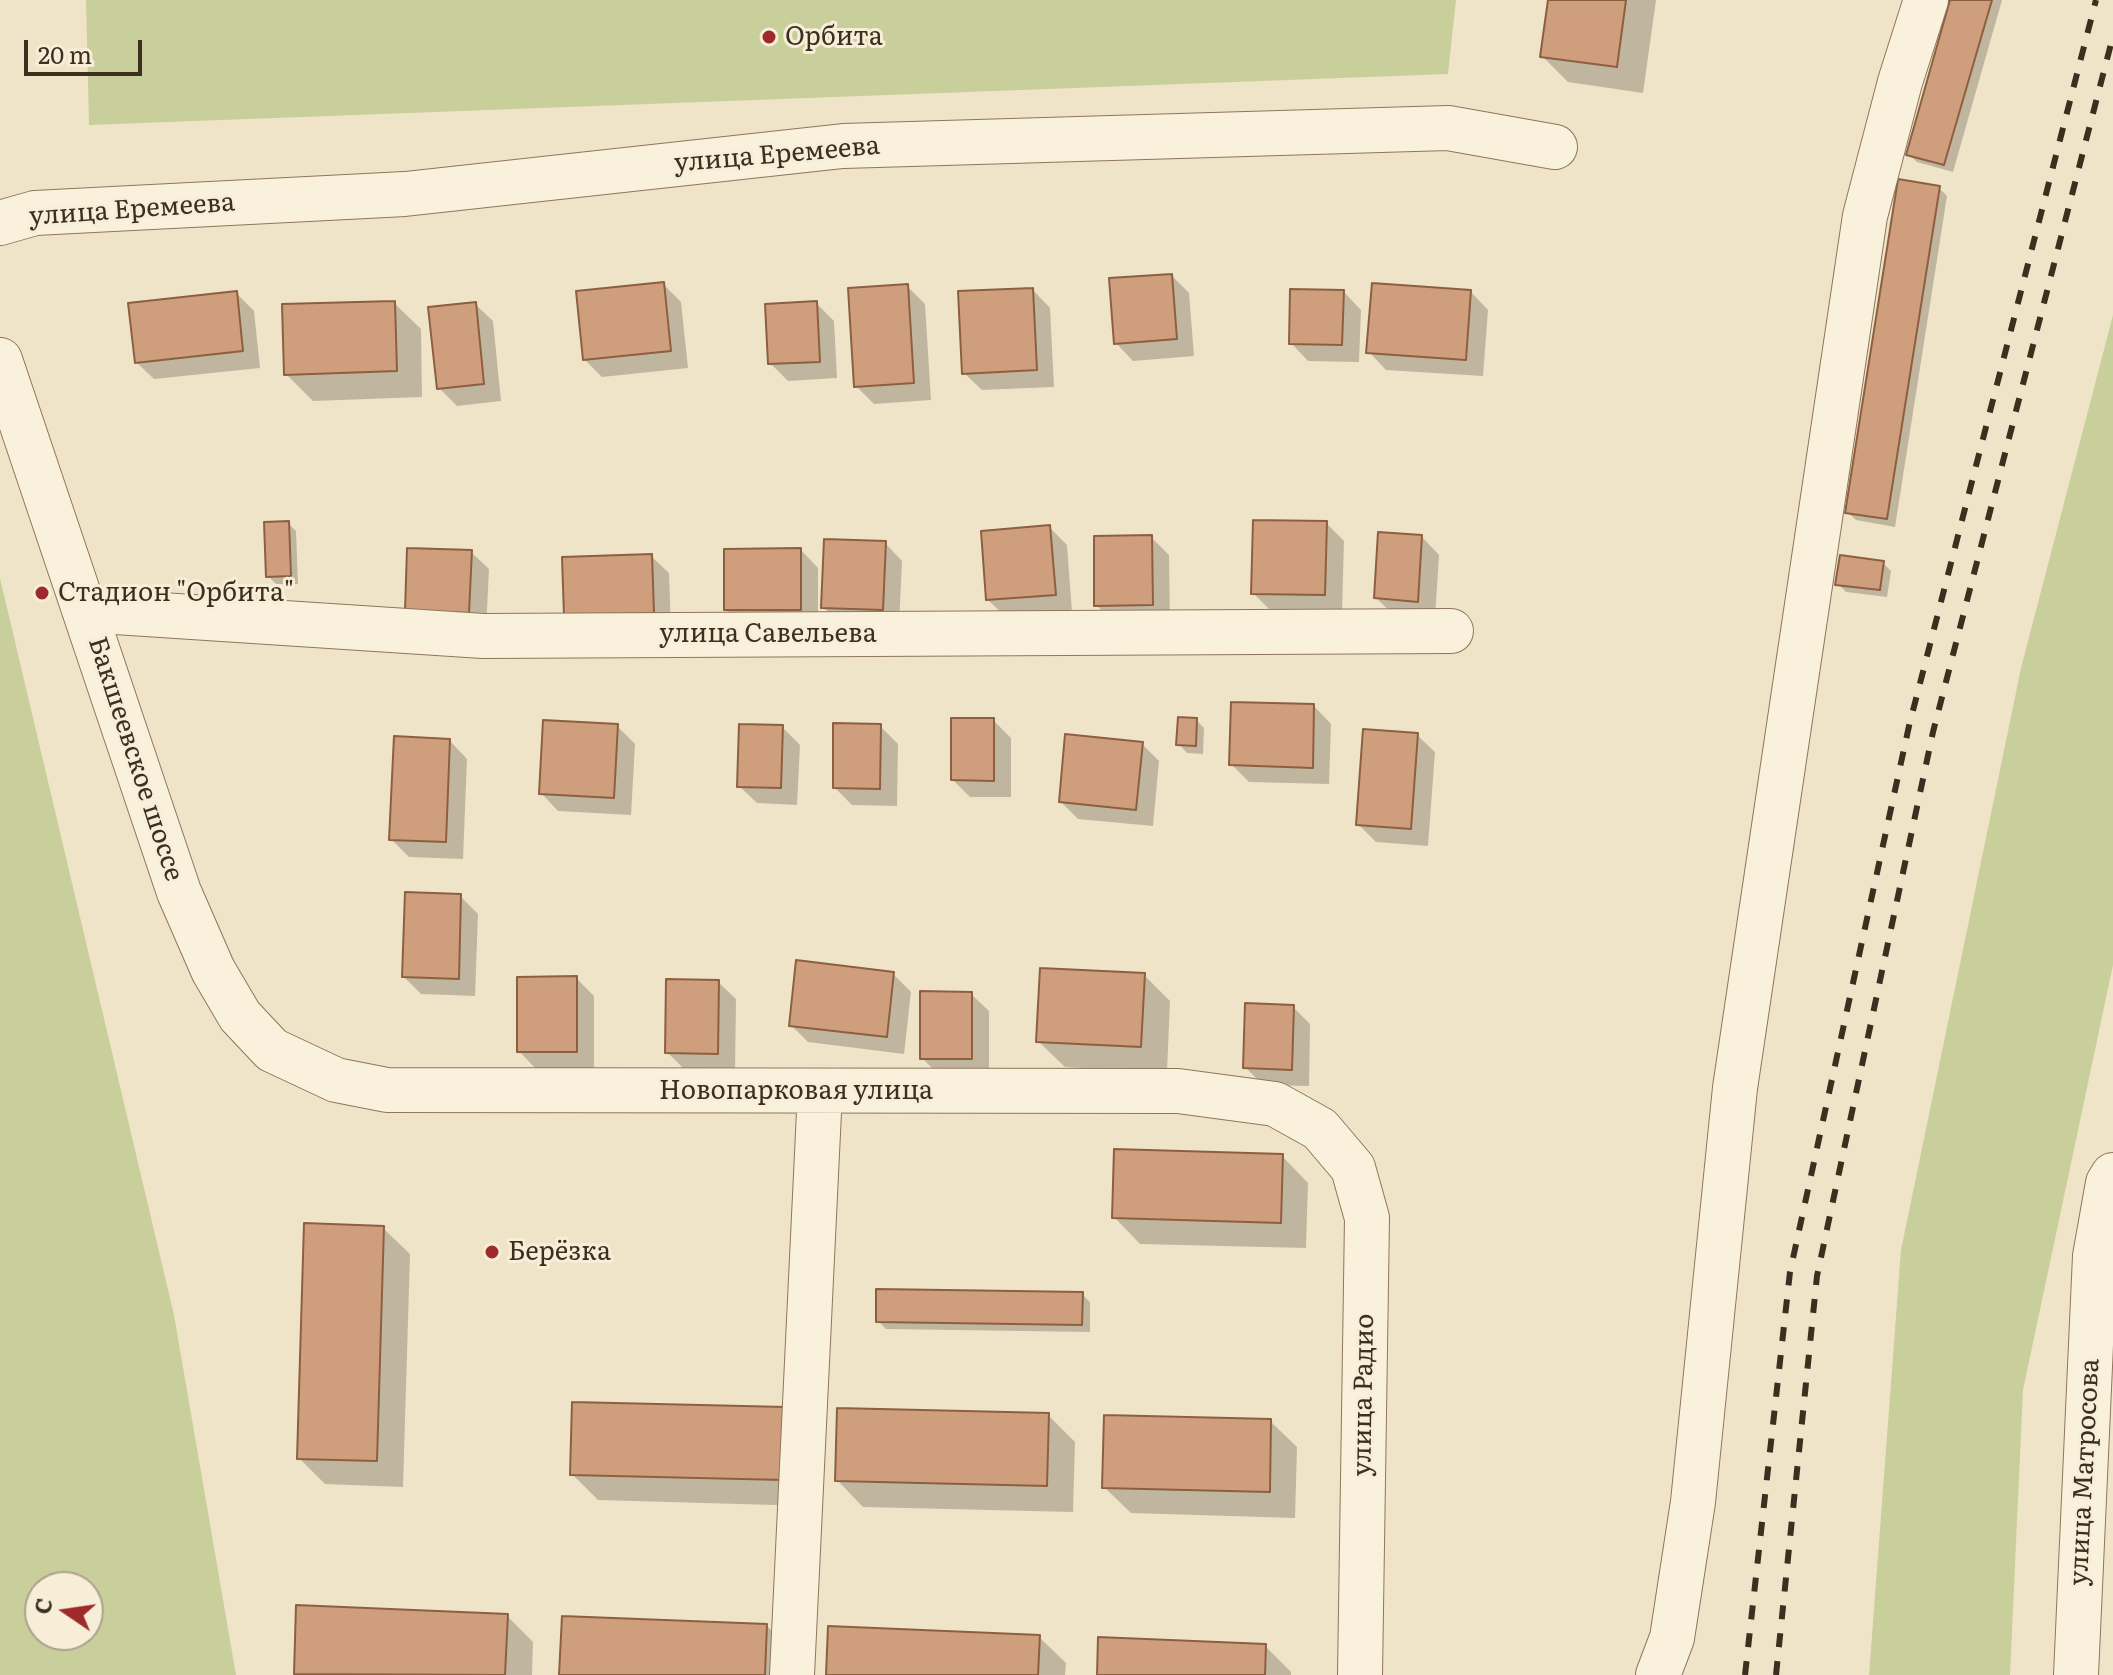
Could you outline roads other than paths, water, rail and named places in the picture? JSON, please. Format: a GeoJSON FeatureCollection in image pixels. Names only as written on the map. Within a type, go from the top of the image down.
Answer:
{"type":"FeatureCollection","features":[{"type":"Feature","properties":{"kind":"street"},"geometry":{"type":"LineString","coordinates":[[1658,1675],[1672,1638],[1693,1502],[1735,1088],[1865,216],[1900,82],[1926,0]]}},
{"type":"Feature","properties":{"kind":"street","name":"улица Еремеева"},"geometry":{"type":"LineString","coordinates":[[0,223],[35,213],[405,194],[843,146],[1448,128],[1555,147]]}},
{"type":"Feature","properties":{"kind":"street","name":"Бакшеевское шоссе"},"geometry":{"type":"LineString","coordinates":[[0,360],[179,892],[213,970],[240,1016],[272,1050]]}},
{"type":"Feature","properties":{"kind":"street","name":"улица Савельева"},"geometry":{"type":"LineString","coordinates":[[85,610],[483,636],[1451,631]]}},
{"type":"Feature","properties":{"kind":"street","name":"Новопарковая улица"},"geometry":{"type":"LineString","coordinates":[[272,1050],[336,1080],[387,1090],[1178,1091],[1275,1104],[1320,1129]]}},
{"type":"Feature","properties":{"kind":"street"},"geometry":{"type":"LineString","coordinates":[[792,1675],[820,1091]]}},
{"type":"Feature","properties":{"kind":"street","name":"улица Радио"},"geometry":{"type":"LineString","coordinates":[[1320,1129],[1353,1168],[1367,1218],[1360,1675]]}},
{"type":"Feature","properties":{"kind":"street","name":"улица Матросова"},"geometry":{"type":"LineString","coordinates":[[2076,1675],[2095,1256],[2108,1183],[2113,1175]]}},
{"type":"Feature","properties":{"kind":"railway"},"geometry":{"type":"LineString","coordinates":[[1745,1675],[1790,1272],[1909,726],[2096,0]]}},
{"type":"Feature","properties":{"kind":"railway"},"geometry":{"type":"LineString","coordinates":[[1776,1675],[1817,1276],[1933,732],[2113,36]]}},
{"type":"Feature","properties":{"kind":"place","name":"Орбита"},"geometry":{"type":"Point","coordinates":[769,37]}},
{"type":"Feature","properties":{"kind":"place","name":"Стадион \"Орбита\""},"geometry":{"type":"Point","coordinates":[42,593]}},
{"type":"Feature","properties":{"kind":"place","name":"Берёзка"},"geometry":{"type":"Point","coordinates":[492,1252]}}]}
